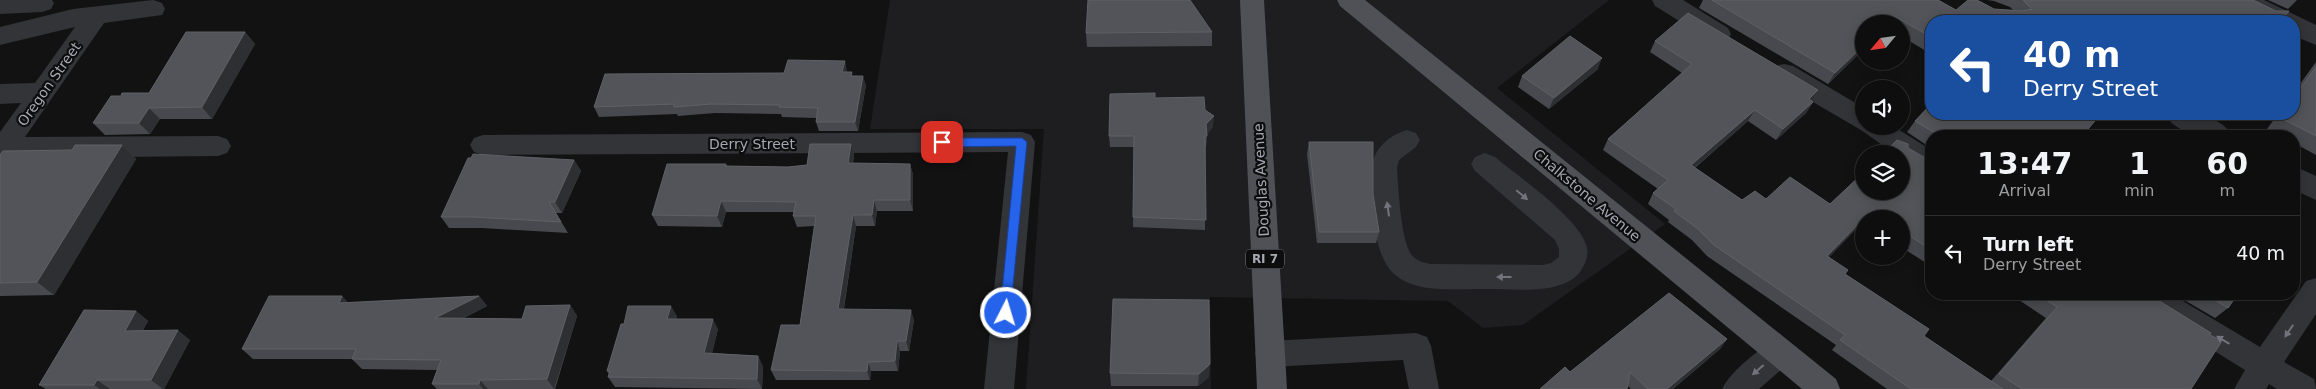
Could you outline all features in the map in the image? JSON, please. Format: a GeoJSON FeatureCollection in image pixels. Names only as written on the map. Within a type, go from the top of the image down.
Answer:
{"type":"FeatureCollection","features":[{"type":"Feature","properties":{"kind":"main road","name":"Douglas Avenue"},"geometry":{"type":"LineString","coordinates":[[1252,0],[1272,389]]}},
{"type":"Feature","properties":{"kind":"main road","name":"Chalkstone Avenue"},"geometry":{"type":"LineString","coordinates":[[1349,0],[1710,297],[1825,389]]}},
{"type":"Feature","properties":{"kind":"street"},"geometry":{"type":"LineString","coordinates":[[1664,0],[1739,46]]}},
{"type":"Feature","properties":{"kind":"street"},"geometry":{"type":"LineString","coordinates":[[2243,0],[2274,15]]}},
{"type":"Feature","properties":{"kind":"street"},"geometry":{"type":"LineString","coordinates":[[0,5],[42,3]]}},
{"type":"Feature","properties":{"kind":"street"},"geometry":{"type":"LineString","coordinates":[[0,36],[68,19],[97,14],[152,10]]}},
{"type":"Feature","properties":{"kind":"street","name":"Oregon Street"},"geometry":{"type":"LineString","coordinates":[[2,151],[97,14]]}},
{"type":"Feature","properties":{"kind":"street"},"geometry":{"type":"LineString","coordinates":[[2300,28],[2316,36]]}},
{"type":"Feature","properties":{"kind":"street"},"geometry":{"type":"LineString","coordinates":[[1764,61],[1855,117]]}},
{"type":"Feature","properties":{"kind":"street"},"geometry":{"type":"LineString","coordinates":[[0,94],[43,92]]}},
{"type":"Feature","properties":{"kind":"street"},"geometry":{"type":"LineString","coordinates":[[2189,120],[2208,130]]}},
{"type":"Feature","properties":{"kind":"street"},"geometry":{"type":"LineString","coordinates":[[1886,135],[1925,159]]}},
{"type":"Feature","properties":{"kind":"street"},"geometry":{"type":"LineString","coordinates":[[1407,140],[1393,149],[1388,155],[1383,168],[1393,245],[1399,260],[1421,275],[1431,276],[1543,277],[1561,273],[1572,261],[1574,254],[1570,239],[1559,226],[1485,164]]}},
{"type":"Feature","properties":{"kind":"street","name":"Derry Street"},"geometry":{"type":"LineString","coordinates":[[483,145],[1022,142],[999,389]]}},
{"type":"Feature","properties":{"kind":"street"},"geometry":{"type":"LineString","coordinates":[[2,151],[218,146]]}},
{"type":"Feature","properties":{"kind":"street"},"geometry":{"type":"LineString","coordinates":[[2300,180],[2316,189]]}},
{"type":"Feature","properties":{"kind":"street"},"geometry":{"type":"LineString","coordinates":[[2257,377],[2316,290]]}},
{"type":"Feature","properties":{"kind":"street"},"geometry":{"type":"LineString","coordinates":[[2155,300],[2257,377],[2303,389]]}},
{"type":"Feature","properties":{"kind":"street"},"geometry":{"type":"LineString","coordinates":[[1270,354],[1416,346],[1424,389]]}},
{"type":"Feature","properties":{"kind":"street"},"geometry":{"type":"LineString","coordinates":[[1737,389],[1780,352]]}},
{"type":"Feature","properties":{"kind":"shaded area"},"geometry":{"type":"Polygon","coordinates":[[[890,0],[1609,0],[1497,88],[1665,224],[1523,325],[1483,328],[1448,301],[1210,297],[1211,389],[1026,389],[1044,129],[870,129],[890,0]]]}},
{"type":"Feature","properties":{"kind":"building"},"geometry":{"type":"Polygon","coordinates":[[[1088,0],[1190,0],[1212,32],[1086,33],[1088,0]]]}},
{"type":"Feature","properties":{"kind":"building"},"geometry":{"type":"Polygon","coordinates":[[[1712,0],[1938,0],[1956,10],[1968,0],[1977,0],[1994,9],[2022,11],[2032,9],[2023,0],[2253,0],[2276,11],[2289,11],[2286,15],[1925,15],[1925,34],[1910,25],[1910,15],[1855,15],[1855,54],[1835,73],[1712,0]]]}},
{"type":"Feature","properties":{"kind":"building"},"geometry":{"type":"Polygon","coordinates":[[[1688,13],[1818,90],[1809,99],[1813,102],[1783,129],[1755,110],[1691,165],[1742,200],[1755,191],[1766,199],[1790,177],[1830,204],[1855,180],[1855,200],[1910,200],[1910,149],[1925,158],[1925,246],[1910,236],[1910,210],[1855,210],[1855,227],[1827,256],[1848,270],[1845,274],[1929,329],[1924,336],[2003,389],[1911,389],[1840,340],[1845,335],[1714,245],[1698,229],[1674,211],[1676,209],[1653,193],[1668,180],[1608,139],[1692,64],[1655,41],[1688,13]]]}},
{"type":"Feature","properties":{"kind":"building"},"geometry":{"type":"Polygon","coordinates":[[[186,32],[245,32],[202,107],[149,108],[139,123],[93,123],[111,96],[121,96],[122,93],[149,93],[186,32]]]}},
{"type":"Feature","properties":{"kind":"building"},"geometry":{"type":"Polygon","coordinates":[[[1570,36],[1602,58],[1554,98],[1522,76],[1570,36]]]}},
{"type":"Feature","properties":{"kind":"building"},"geometry":{"type":"Polygon","coordinates":[[[788,60],[845,61],[842,72],[852,72],[851,76],[863,76],[855,122],[816,122],[818,108],[779,107],[780,105],[711,104],[674,107],[674,104],[594,107],[605,74],[784,73],[788,60]]]}},
{"type":"Feature","properties":{"kind":"building"},"geometry":{"type":"Polygon","coordinates":[[[2316,67],[2316,136],[2285,120],[2300,120],[2300,89],[2316,67]]]}},
{"type":"Feature","properties":{"kind":"building"},"geometry":{"type":"Polygon","coordinates":[[[1155,93],[1155,98],[1204,97],[1205,110],[1214,116],[1206,124],[1207,136],[1205,136],[1206,220],[1133,217],[1134,136],[1109,136],[1110,94],[1155,93]]]}},
{"type":"Feature","properties":{"kind":"building"},"geometry":{"type":"Polygon","coordinates":[[[1925,110],[1925,120],[2096,120],[2087,130],[1930,130],[1915,121],[1925,110]]]}},
{"type":"Feature","properties":{"kind":"building"},"geometry":{"type":"Polygon","coordinates":[[[1897,140],[1908,145],[1892,145],[1897,140]]]}},
{"type":"Feature","properties":{"kind":"building"},"geometry":{"type":"Polygon","coordinates":[[[1309,142],[1373,142],[1373,194],[1379,232],[1319,232],[1309,142]]]}},
{"type":"Feature","properties":{"kind":"building"},"geometry":{"type":"Polygon","coordinates":[[[810,144],[851,144],[848,163],[910,164],[910,200],[874,200],[872,215],[853,215],[838,309],[911,310],[906,341],[897,341],[895,361],[868,362],[867,371],[771,370],[781,325],[800,325],[816,216],[793,216],[796,202],[721,201],[717,216],[652,215],[667,164],[788,167],[807,165],[810,144]]]}},
{"type":"Feature","properties":{"kind":"building"},"geometry":{"type":"Polygon","coordinates":[[[75,145],[122,145],[37,282],[0,283],[0,155],[3,151],[72,150],[75,145]]]}},
{"type":"Feature","properties":{"kind":"building"},"geometry":{"type":"Polygon","coordinates":[[[473,154],[574,160],[555,202],[549,202],[561,222],[441,217],[468,158],[471,158],[473,154]]]}},
{"type":"Feature","properties":{"kind":"building"},"geometry":{"type":"Polygon","coordinates":[[[1669,293],[1727,339],[1667,389],[1648,389],[1630,372],[1627,389],[1540,389],[1565,367],[1570,372],[1669,293]]]}},
{"type":"Feature","properties":{"kind":"building"},"geometry":{"type":"Polygon","coordinates":[[[269,296],[342,296],[339,303],[479,296],[435,318],[522,319],[526,306],[570,305],[547,379],[480,380],[479,384],[432,384],[441,360],[352,359],[356,349],[242,349],[269,296]]]}},
{"type":"Feature","properties":{"kind":"building"},"geometry":{"type":"Polygon","coordinates":[[[1113,299],[1209,300],[1210,364],[1199,374],[1110,373],[1113,299]]]}},
{"type":"Feature","properties":{"kind":"building"},"geometry":{"type":"Polygon","coordinates":[[[2046,300],[2158,300],[2222,341],[2191,389],[2022,389],[1999,374],[2057,307],[2046,300]]]}},
{"type":"Feature","properties":{"kind":"building"},"geometry":{"type":"Polygon","coordinates":[[[2215,300],[2234,300],[2228,308],[2215,300]]]}},
{"type":"Feature","properties":{"kind":"building"},"geometry":{"type":"Polygon","coordinates":[[[628,306],[671,306],[667,319],[713,319],[704,353],[758,356],[757,379],[608,377],[610,371],[607,371],[621,324],[624,324],[628,306]]]}},
{"type":"Feature","properties":{"kind":"building"},"geometry":{"type":"Polygon","coordinates":[[[84,310],[136,311],[125,331],[178,330],[151,380],[97,380],[94,385],[39,385],[84,310]]]}},
{"type":"Feature","properties":{"kind":"route"},"geometry":{"type":"LineString","coordinates":[[942,142],[1022,142],[1006,313]]}}]}
